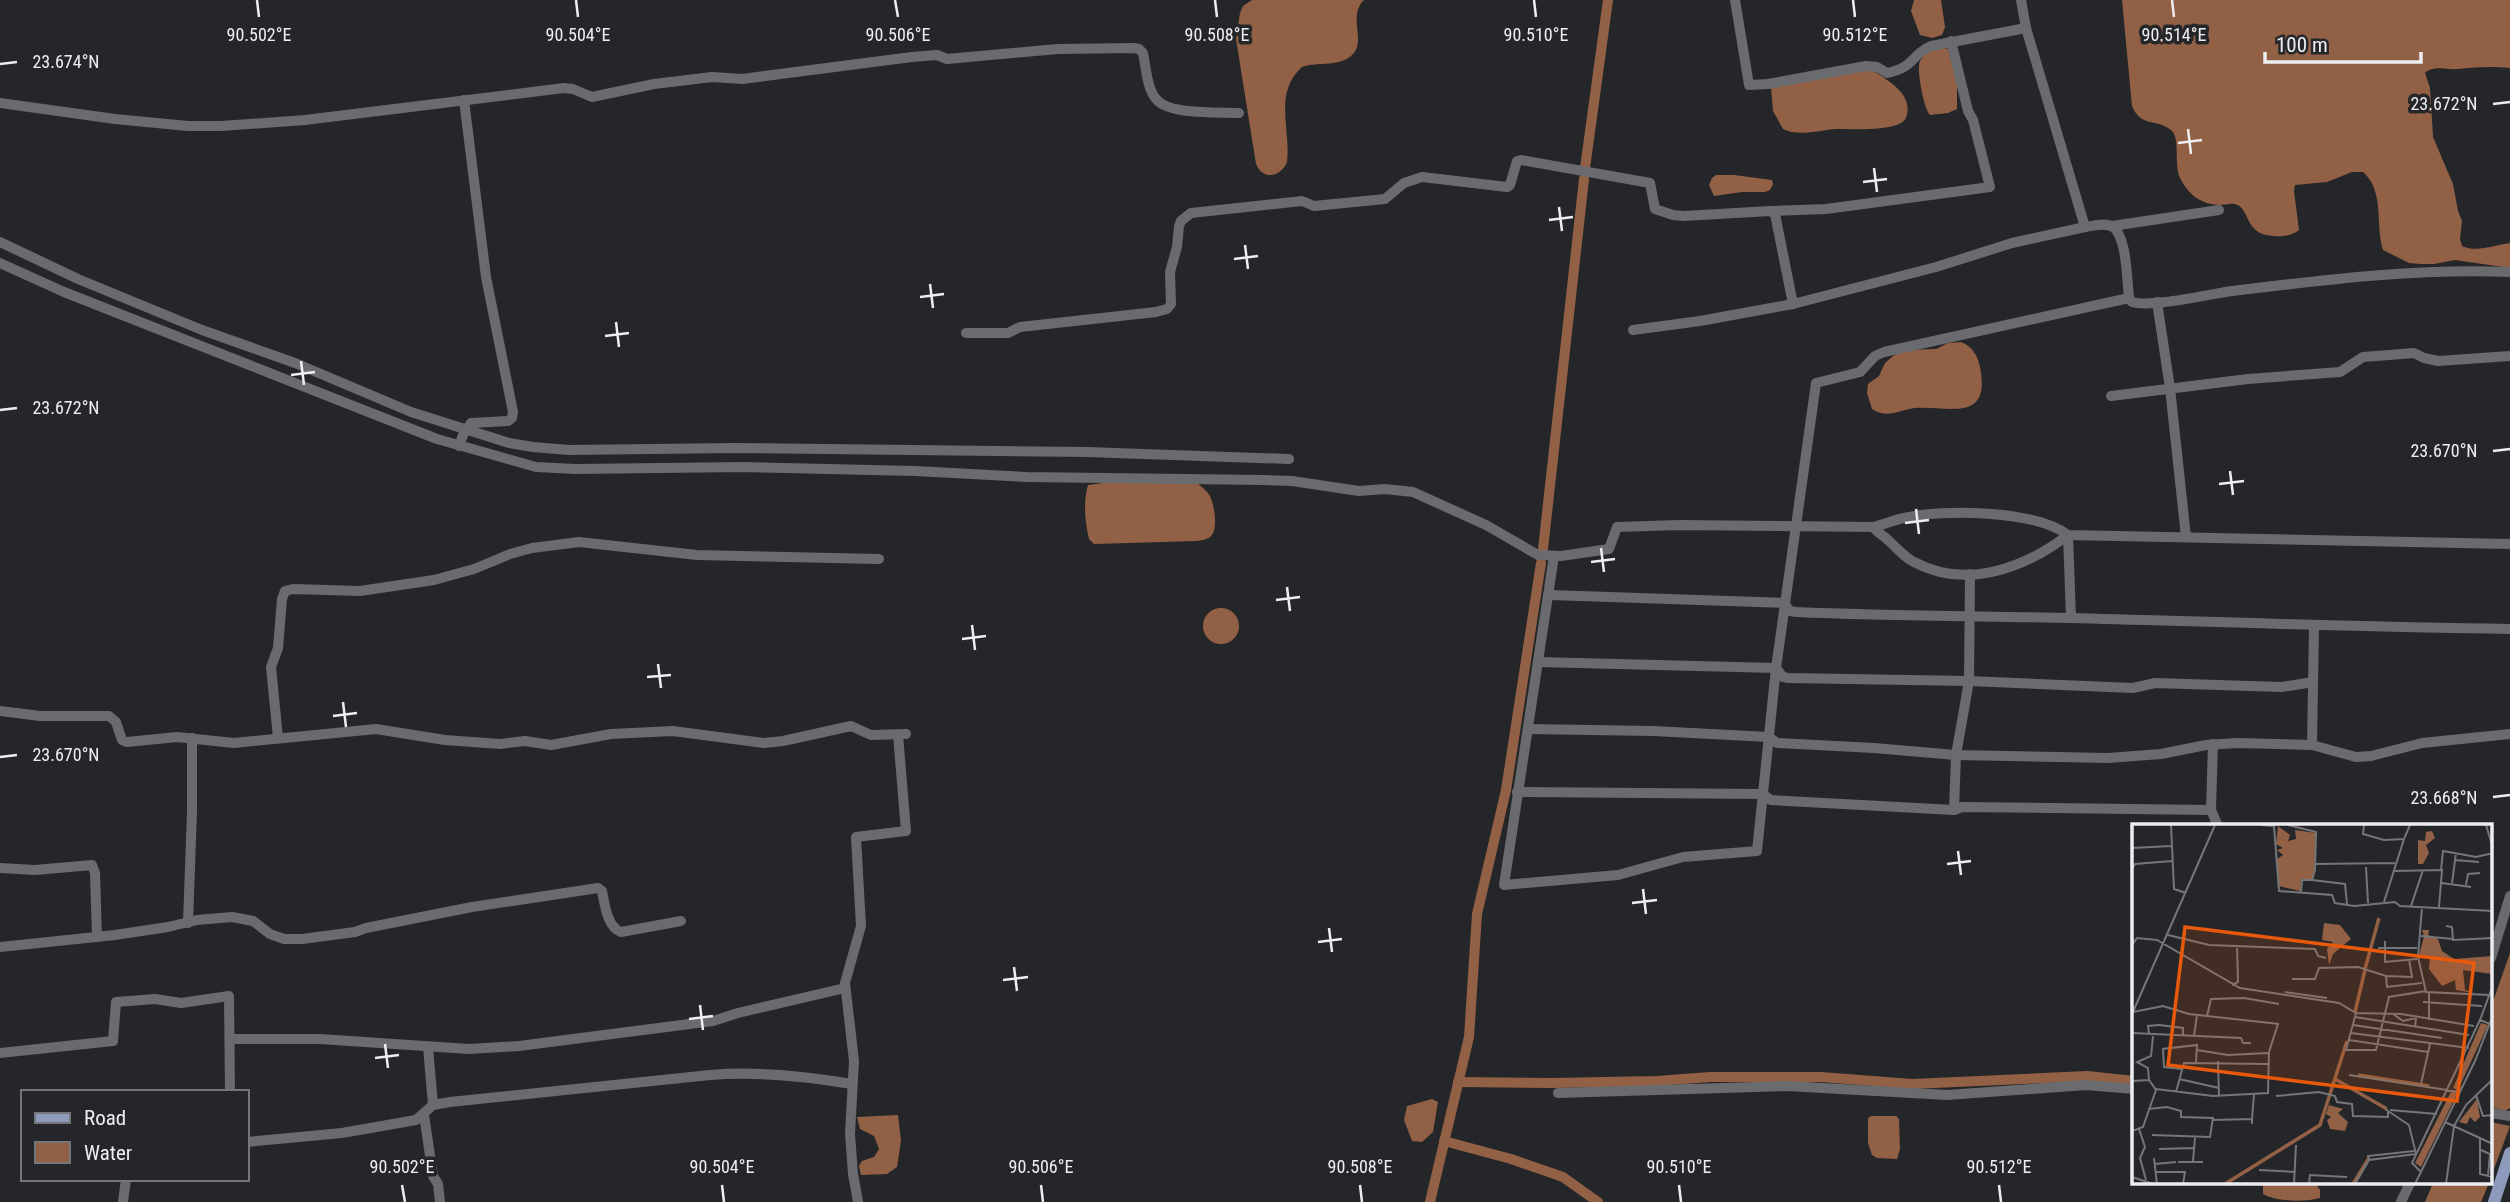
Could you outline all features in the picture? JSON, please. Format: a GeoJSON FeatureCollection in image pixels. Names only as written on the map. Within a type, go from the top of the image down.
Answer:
{"type":"FeatureCollection","features":[{"type":"Feature","properties":{"kind":"main road"},"geometry":{"type":"LineString","coordinates":[[2494,1202],[2510,1153]]}},
{"type":"Feature","properties":{"kind":"street"},"geometry":{"type":"LineString","coordinates":[[1735,0],[1749,85],[1866,66],[1878,67],[1887,73],[1906,68],[1923,49],[1951,41],[2026,28]]}},
{"type":"Feature","properties":{"kind":"street"},"geometry":{"type":"LineString","coordinates":[[2021,0],[2026,28],[2085,227]]}},
{"type":"Feature","properties":{"kind":"street"},"geometry":{"type":"LineString","coordinates":[[966,333],[1008,333],[1020,327],[1145,314],[1167,309],[1171,304],[1170,272],[1179,226],[1191,213],[1302,201],[1314,206],[1385,199],[1404,183],[1422,177],[1507,187],[1517,161],[1521,160],[1584,173],[1645,181],[1652,186],[1655,209],[1672,215],[1826,209],[1990,187],[1951,41]]}},
{"type":"Feature","properties":{"kind":"street"},"geometry":{"type":"LineString","coordinates":[[0,103],[188,126],[305,120],[564,88],[592,97],[641,86],[712,77],[742,79],[937,55],[947,59],[1058,49],[1134,48],[1143,53],[1151,90],[1156,100],[1163,105],[1197,111],[1239,113]]}},
{"type":"Feature","properties":{"kind":"street"},"geometry":{"type":"LineString","coordinates":[[459,446],[471,423],[508,421],[513,412],[486,276],[464,100]]}},
{"type":"Feature","properties":{"kind":"street"},"geometry":{"type":"LineString","coordinates":[[1633,330],[1793,304],[1936,267],[2012,243],[2085,227],[2112,226],[2219,210]]}},
{"type":"Feature","properties":{"kind":"street"},"geometry":{"type":"LineString","coordinates":[[1770,211],[1774,214],[1793,304]]}},
{"type":"Feature","properties":{"kind":"street"},"geometry":{"type":"LineString","coordinates":[[2112,226],[2122,241],[2129,298],[2137,304],[2243,289],[2409,273],[2460,270],[2510,272]]}},
{"type":"Feature","properties":{"kind":"street"},"geometry":{"type":"LineString","coordinates":[[0,242],[78,279],[202,330],[295,363],[411,412],[509,443],[569,450],[860,449],[1289,460]]}},
{"type":"Feature","properties":{"kind":"street"},"geometry":{"type":"LineString","coordinates":[[0,263],[64,292],[459,446],[536,467],[745,467],[1026,477],[1264,480],[1292,481],[1359,491],[1397,490],[1426,496],[1486,525],[1527,550],[1538,555],[1554,556],[1609,549],[1617,527],[1872,527],[1922,515],[1969,514],[2032,520],[2054,527],[2068,536]]}},
{"type":"Feature","properties":{"kind":"street"},"geometry":{"type":"LineString","coordinates":[[1554,556],[1504,885],[1618,875],[1683,857],[1757,851],[1784,603],[1816,383],[1860,372],[1875,356],[1884,352],[2129,298]]}},
{"type":"Feature","properties":{"kind":"street"},"geometry":{"type":"LineString","coordinates":[[2157,302],[2170,388],[2186,537]]}},
{"type":"Feature","properties":{"kind":"street"},"geometry":{"type":"LineString","coordinates":[[2111,396],[2248,379],[2340,372],[2363,357],[2414,353],[2438,360],[2510,356]]}},
{"type":"Feature","properties":{"kind":"street"},"geometry":{"type":"LineString","coordinates":[[1872,527],[1913,562],[1935,569],[1970,574],[1996,571],[2024,563],[2068,536],[2510,544]]}},
{"type":"Feature","properties":{"kind":"street"},"geometry":{"type":"LineString","coordinates":[[2068,536],[2071,618]]}},
{"type":"Feature","properties":{"kind":"street"},"geometry":{"type":"LineString","coordinates":[[278,738],[271,667],[278,648],[285,591],[360,591],[434,580],[532,548],[579,542],[697,555],[879,559]]}},
{"type":"Feature","properties":{"kind":"street"},"geometry":{"type":"LineString","coordinates":[[1954,810],[1956,755],[1969,681],[1970,574]]}},
{"type":"Feature","properties":{"kind":"street"},"geometry":{"type":"LineString","coordinates":[[1550,595],[1784,603]]}},
{"type":"Feature","properties":{"kind":"street"},"geometry":{"type":"LineString","coordinates":[[1784,603],[1790,611],[1796,612],[2510,629]]}},
{"type":"Feature","properties":{"kind":"street"},"geometry":{"type":"LineString","coordinates":[[2312,745],[2314,626]]}},
{"type":"Feature","properties":{"kind":"street"},"geometry":{"type":"LineString","coordinates":[[1538,662],[1776,668]]}},
{"type":"Feature","properties":{"kind":"street"},"geometry":{"type":"LineString","coordinates":[[1776,668],[1778,673],[1788,678],[1969,681],[2133,688],[2155,683],[2282,687],[2313,682]]}},
{"type":"Feature","properties":{"kind":"street"},"geometry":{"type":"LineString","coordinates":[[0,711],[40,716],[109,716],[116,722],[122,740],[127,742],[169,737],[222,743],[376,729],[445,740],[500,744],[525,741],[551,745],[611,734],[673,731],[764,743],[851,726],[871,735],[902,735],[906,831],[856,837],[861,926],[845,988],[854,1061],[850,1134],[858,1202]]}},
{"type":"Feature","properties":{"kind":"street"},"geometry":{"type":"LineString","coordinates":[[1528,729],[1653,731],[1769,737],[1777,743],[1956,755],[2108,758],[2161,754],[2213,744],[2237,743],[2312,745],[2344,755],[2363,757],[2422,743],[2510,734]]}},
{"type":"Feature","properties":{"kind":"street"},"geometry":{"type":"LineString","coordinates":[[188,923],[192,738]]}},
{"type":"Feature","properties":{"kind":"street"},"geometry":{"type":"LineString","coordinates":[[2213,744],[2211,810],[2217,824]]}},
{"type":"Feature","properties":{"kind":"street"},"geometry":{"type":"LineString","coordinates":[[1517,792],[1762,794],[1771,800],[1954,810],[1962,807],[2211,810]]}},
{"type":"Feature","properties":{"kind":"street"},"geometry":{"type":"LineString","coordinates":[[0,867],[35,870],[92,865],[95,867],[97,937]]}},
{"type":"Feature","properties":{"kind":"street"},"geometry":{"type":"LineString","coordinates":[[0,947],[97,937],[211,918],[244,918],[284,939],[302,939],[355,932],[482,905],[598,888],[615,930],[621,932],[681,921]]}},
{"type":"Feature","properties":{"kind":"street"},"geometry":{"type":"LineString","coordinates":[[2492,955],[2510,896]]}},
{"type":"Feature","properties":{"kind":"street"},"geometry":{"type":"LineString","coordinates":[[230,1039],[320,1040],[450,1049],[498,1048],[713,1021],[845,988]]}},
{"type":"Feature","properties":{"kind":"street"},"geometry":{"type":"LineString","coordinates":[[0,1053],[113,1041],[116,1002],[155,999],[181,1003],[229,996],[230,1090]]}},
{"type":"Feature","properties":{"kind":"street"},"geometry":{"type":"LineString","coordinates":[[428,1046],[433,1105]]}},
{"type":"Feature","properties":{"kind":"street"},"geometry":{"type":"LineString","coordinates":[[248,1142],[342,1133],[415,1120],[433,1105],[486,1097],[739,1073],[790,1075],[852,1084]]}},
{"type":"Feature","properties":{"kind":"street"},"geometry":{"type":"LineString","coordinates":[[1558,1093],[1787,1086],[1947,1095],[2086,1085],[2132,1089]]}},
{"type":"Feature","properties":{"kind":"street"},"geometry":{"type":"LineString","coordinates":[[2492,1113],[2510,1116]]}},
{"type":"Feature","properties":{"kind":"street"},"geometry":{"type":"LineString","coordinates":[[424,1115],[433,1176],[438,1184],[440,1202]]}},
{"type":"Feature","properties":{"kind":"street"},"geometry":{"type":"LineString","coordinates":[[123,1202],[126,1181]]}},
{"type":"Feature","properties":{"kind":"street"},"geometry":{"type":"LineString","coordinates":[[2401,1202],[2410,1184]]}},
{"type":"Feature","properties":{"kind":"water"},"geometry":{"type":"Polygon","coordinates":[[[1252,0],[1364,0],[1357,13],[1358,41],[1354,53],[1343,61],[1302,67],[1293,77],[1288,88],[1285,112],[1287,162],[1281,171],[1272,175],[1263,173],[1256,164],[1236,39],[1240,13],[1243,6],[1252,0]]]}},
{"type":"Feature","properties":{"kind":"water"},"geometry":{"type":"Polygon","coordinates":[[[1914,0],[1941,0],[1945,27],[1942,35],[1932,38],[1920,35],[1911,11],[1914,0]]]}},
{"type":"Feature","properties":{"kind":"water"},"geometry":{"type":"Polygon","coordinates":[[[2122,0],[2510,0],[2510,68],[2436,68],[2425,73],[2430,88],[2433,137],[2453,184],[2462,221],[2462,246],[2480,249],[2510,243],[2510,268],[2455,260],[2434,264],[2409,263],[2383,250],[2377,198],[2370,180],[2363,172],[2352,172],[2327,182],[2295,185],[2299,230],[2287,236],[2273,236],[2257,231],[2240,206],[2207,203],[2192,195],[2184,186],[2177,168],[2174,134],[2165,126],[2144,120],[2132,106],[2122,0]]]}},
{"type":"Feature","properties":{"kind":"water"},"geometry":{"type":"Polygon","coordinates":[[[1948,49],[1957,84],[1957,109],[1930,115],[1923,97],[1919,65],[1927,53],[1948,49]]]}},
{"type":"Feature","properties":{"kind":"water"},"geometry":{"type":"Polygon","coordinates":[[[1872,70],[1897,88],[1906,100],[1908,106],[1905,119],[1895,126],[1796,133],[1783,129],[1773,111],[1771,87],[1872,70]]]}},
{"type":"Feature","properties":{"kind":"water"},"geometry":{"type":"Polygon","coordinates":[[[1716,175],[1772,180],[1773,184],[1770,190],[1765,192],[1714,196],[1709,185],[1716,175]]]}},
{"type":"Feature","properties":{"kind":"water"},"geometry":{"type":"Polygon","coordinates":[[[1961,342],[1974,352],[1980,367],[1982,385],[1979,397],[1973,404],[1965,408],[1915,408],[1888,414],[1872,409],[1867,393],[1868,384],[1879,376],[1885,363],[1893,356],[1907,350],[1936,349],[1948,343],[1961,342]]]}},
{"type":"Feature","properties":{"kind":"water"},"geometry":{"type":"Polygon","coordinates":[[[1111,482],[1198,484],[1209,494],[1213,504],[1215,521],[1212,535],[1197,541],[1094,544],[1089,539],[1086,519],[1085,498],[1088,485],[1111,482]]]}},
{"type":"Feature","properties":{"kind":"water"},"geometry":{"type":"Polygon","coordinates":[[[1221,608],[1233,614],[1239,626],[1233,638],[1221,644],[1209,638],[1203,626],[1209,614],[1221,608]]]}},
{"type":"Feature","properties":{"kind":"water"},"geometry":{"type":"Polygon","coordinates":[[[2510,953],[2510,1108],[2505,1111],[2492,1107],[2492,1004],[2510,953]]]}},
{"type":"Feature","properties":{"kind":"water"},"geometry":{"type":"Polygon","coordinates":[[[1432,1099],[1438,1102],[1433,1132],[1422,1142],[1412,1141],[1404,1120],[1407,1106],[1432,1099]]]}},
{"type":"Feature","properties":{"kind":"water"},"geometry":{"type":"Polygon","coordinates":[[[898,1115],[901,1141],[897,1167],[887,1174],[861,1175],[859,1166],[862,1161],[874,1157],[879,1149],[874,1136],[860,1129],[857,1117],[898,1115]]]}},
{"type":"Feature","properties":{"kind":"water"},"geometry":{"type":"Polygon","coordinates":[[[1896,1116],[1899,1119],[1900,1149],[1897,1159],[1877,1158],[1872,1155],[1868,1143],[1868,1118],[1896,1116]]]}},
{"type":"Feature","properties":{"kind":"water"},"geometry":{"type":"Polygon","coordinates":[[[2492,1122],[2510,1126],[2492,1174],[2492,1122]]]}},
{"type":"Feature","properties":{"kind":"water"},"geometry":{"type":"Polygon","coordinates":[[[2263,1184],[2316,1184],[2320,1190],[2320,1198],[2283,1200],[2263,1194],[2263,1184]]]}},
{"type":"Feature","properties":{"kind":"water"},"geometry":{"type":"Polygon","coordinates":[[[2433,1184],[2489,1184],[2481,1202],[2425,1202],[2433,1184]]]}},
{"type":"Feature","properties":{"kind":"waterway"},"geometry":{"type":"LineString","coordinates":[[1585,168],[1608,0]]}},
{"type":"Feature","properties":{"kind":"waterway"},"geometry":{"type":"LineString","coordinates":[[1543,549],[1584,179]]}},
{"type":"Feature","properties":{"kind":"waterway"},"geometry":{"type":"LineString","coordinates":[[1430,1202],[1469,1037],[1477,914],[1506,790],[1541,563]]}},
{"type":"Feature","properties":{"kind":"waterway"},"geometry":{"type":"LineString","coordinates":[[1458,1082],[1552,1083],[1710,1077],[1821,1077],[1912,1084],[2087,1076],[2132,1081]]}},
{"type":"Feature","properties":{"kind":"waterway"},"geometry":{"type":"LineString","coordinates":[[1444,1141],[1511,1159],[1563,1177],[1598,1202]]}}]}
